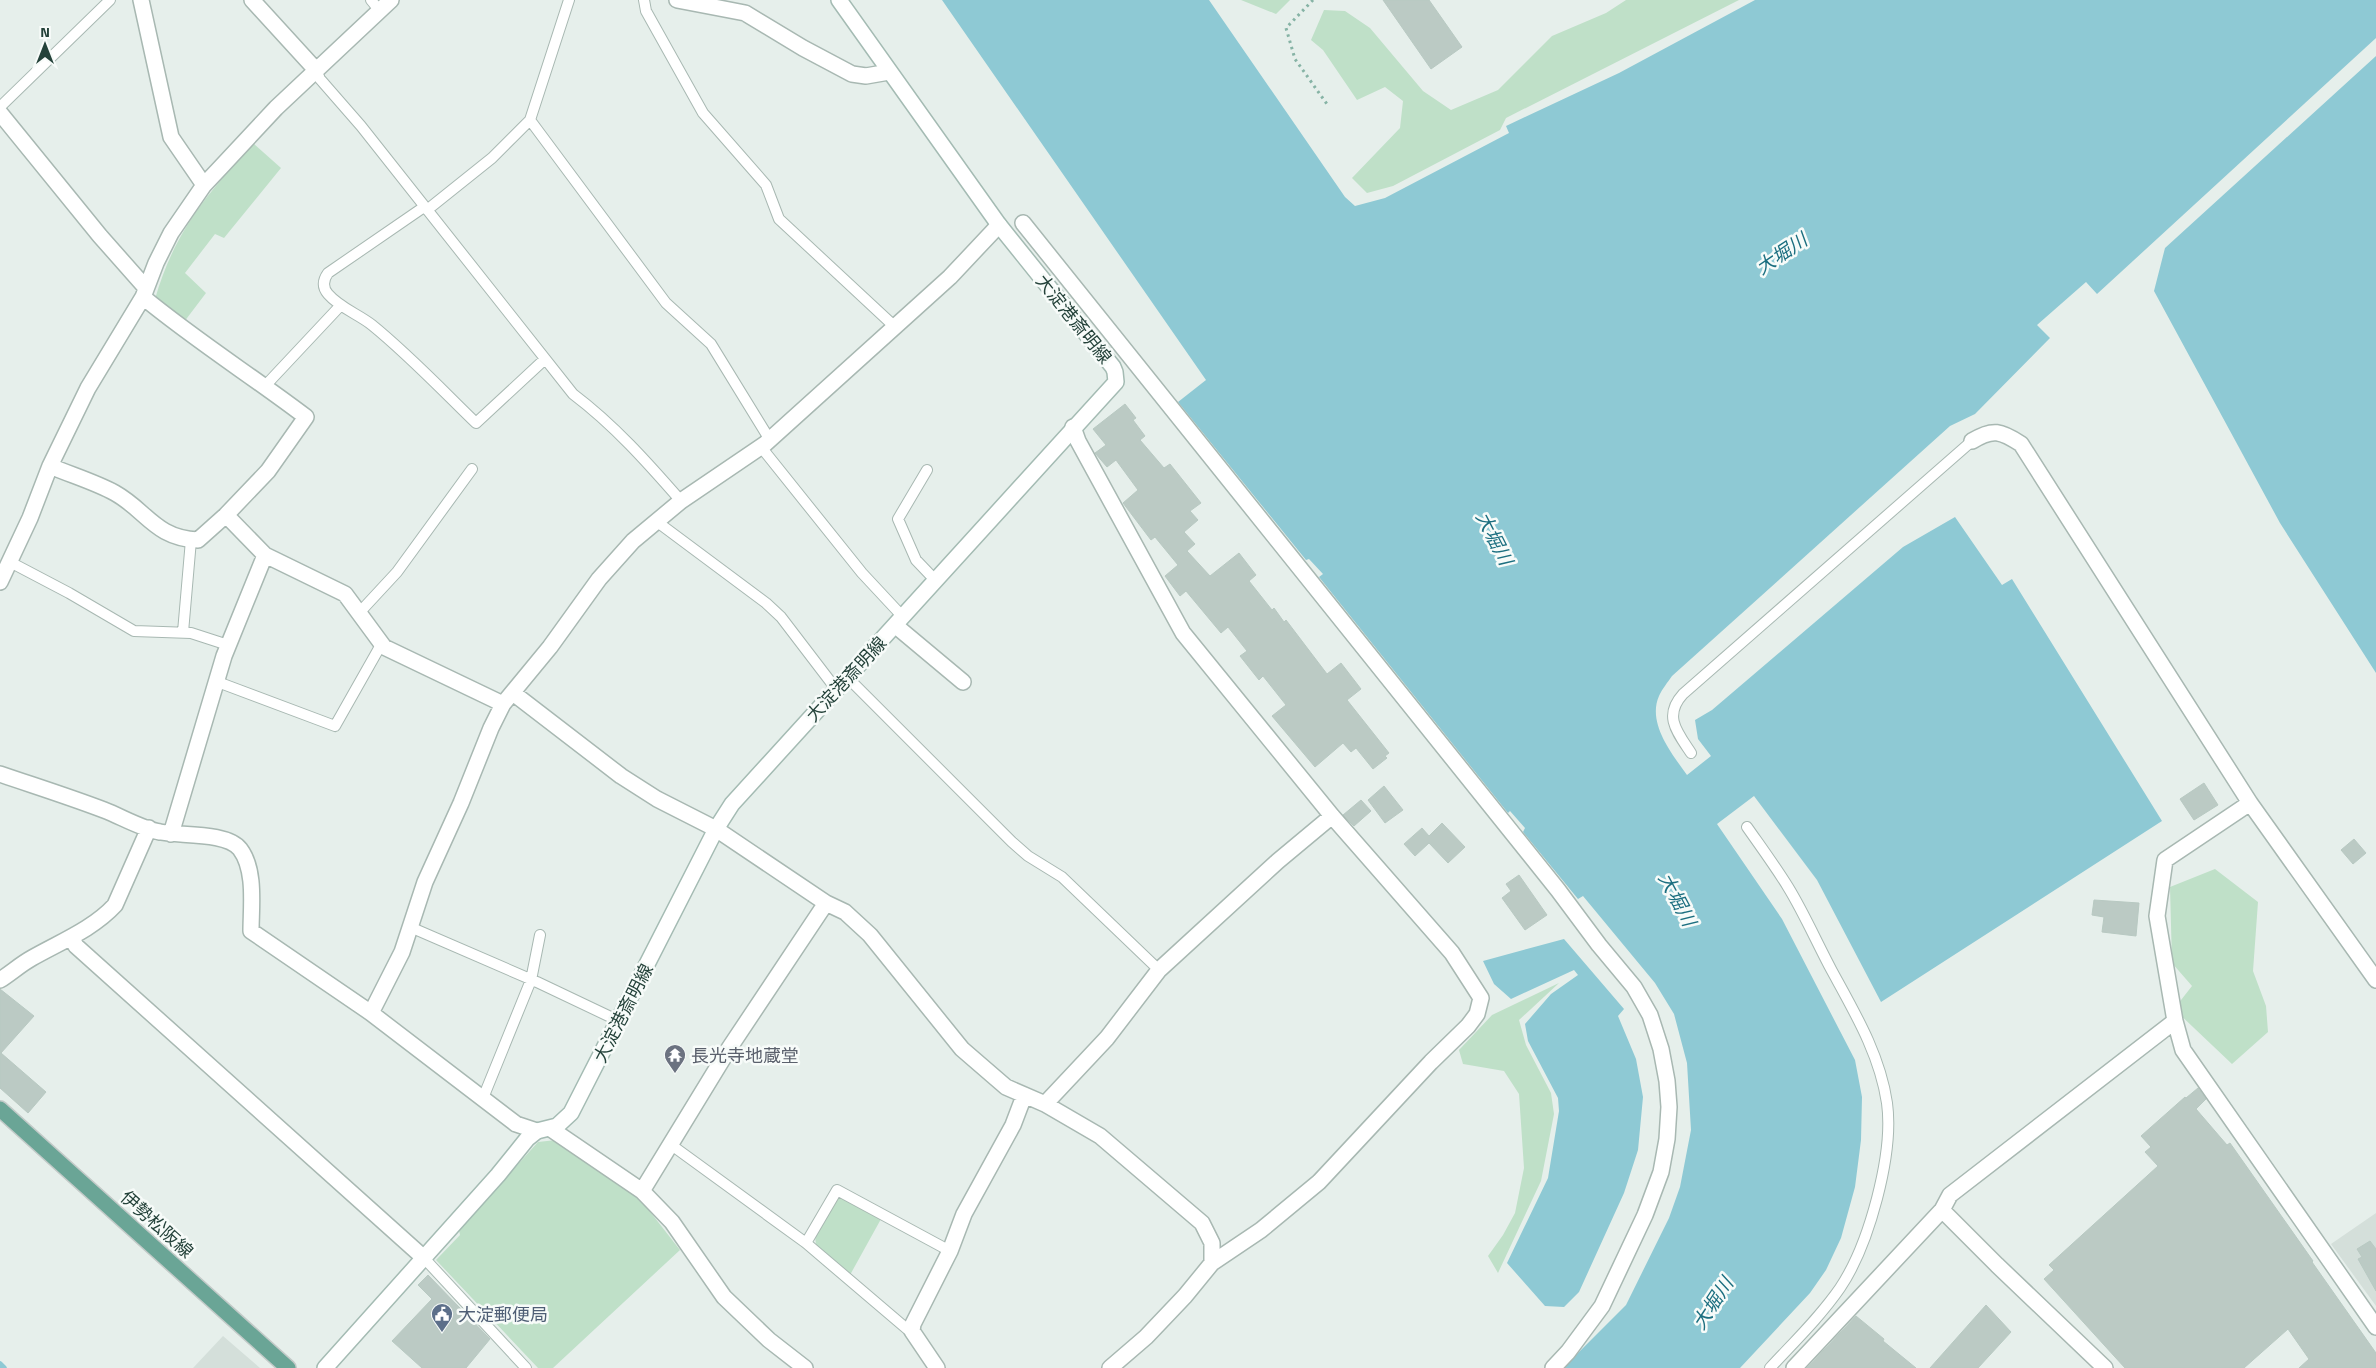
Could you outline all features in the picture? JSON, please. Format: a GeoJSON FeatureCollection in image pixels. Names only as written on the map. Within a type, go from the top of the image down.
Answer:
{"type":"FeatureCollection","features":[{"type":"Feature","properties":{"kind":"main road","name":"伊勢松阪線"},"geometry":{"type":"LineString","coordinates":[[0,1108],[288,1368]]}},
{"type":"Feature","properties":{"kind":"street"},"geometry":{"type":"LineString","coordinates":[[141,0],[172,138],[204,186]]}},
{"type":"Feature","properties":{"kind":"street"},"geometry":{"type":"LineString","coordinates":[[252,0],[316,70]]}},
{"type":"Feature","properties":{"kind":"street"},"geometry":{"type":"LineString","coordinates":[[677,0],[745,13],[803,48],[852,74],[866,76],[889,72]]}},
{"type":"Feature","properties":{"kind":"street","name":"大淀港斎明線"},"geometry":{"type":"LineString","coordinates":[[325,1368],[528,1139],[544,1130],[561,1124],[571,1114],[716,829],[732,804],[899,622],[1073,427],[1115,386],[1116,372],[999,225],[839,0]]}},
{"type":"Feature","properties":{"kind":"street"},"geometry":{"type":"LineString","coordinates":[[0,582],[50,466],[88,388],[145,293],[171,234],[204,186],[276,108],[381,4]]}},
{"type":"Feature","properties":{"kind":"street"},"geometry":{"type":"LineString","coordinates":[[0,113],[145,293],[179,327],[265,386],[306,417],[268,471],[226,515],[198,540],[191,540],[160,530],[116,494],[50,466]]}},
{"type":"Feature","properties":{"kind":"street"},"geometry":{"type":"LineString","coordinates":[[1023,223],[1558,890],[1599,945],[1634,987],[1650,1015],[1659,1040],[1667,1081],[1667,1139],[1661,1172],[1645,1215],[1602,1306],[1568,1352],[1552,1368]]}},
{"type":"Feature","properties":{"kind":"street"},"geometry":{"type":"LineString","coordinates":[[371,1013],[402,952],[425,882],[462,803],[491,728],[508,698],[550,647],[599,579],[633,541],[656,521],[681,501],[766,444],[950,277],[999,225]]}},
{"type":"Feature","properties":{"kind":"street"},"geometry":{"type":"LineString","coordinates":[[1073,427],[1078,441],[1183,633],[1332,816],[1452,953],[1476,987],[1481,998],[1481,1006],[1468,1026],[1431,1062],[1319,1182],[1261,1230],[1212,1263],[1186,1296],[1146,1337],[1110,1368]]}},
{"type":"Feature","properties":{"kind":"street"},"geometry":{"type":"LineString","coordinates":[[1972,441],[1985,433],[2004,433],[2021,444],[2250,803],[2376,980]]}},
{"type":"Feature","properties":{"kind":"street"},"geometry":{"type":"LineString","coordinates":[[226,515],[265,555],[344,594],[382,643],[430,670],[508,698],[657,799],[716,829],[826,903],[845,912],[870,935],[962,1049],[1006,1087],[1046,1104],[1100,1136],[1202,1223],[1212,1242],[1212,1263]]}},
{"type":"Feature","properties":{"kind":"street"},"geometry":{"type":"LineString","coordinates":[[171,834],[215,681],[265,555]]}},
{"type":"Feature","properties":{"kind":"street"},"geometry":{"type":"LineString","coordinates":[[899,622],[963,682]]}},
{"type":"Feature","properties":{"kind":"street"},"geometry":{"type":"LineString","coordinates":[[0,774],[44,788],[149,828],[171,834],[216,838],[229,841],[240,849],[247,862],[250,877],[251,931],[371,1013],[516,1124],[544,1130],[642,1191],[672,1222],[724,1297],[769,1340],[805,1368]]}},
{"type":"Feature","properties":{"kind":"street"},"geometry":{"type":"LineString","coordinates":[[2250,803],[2165,860],[2157,916],[2175,1021],[2183,1050],[2376,1327]]}},
{"type":"Feature","properties":{"kind":"street"},"geometry":{"type":"LineString","coordinates":[[1046,1104],[1107,1038],[1159,970],[1278,861],[1332,816]]}},
{"type":"Feature","properties":{"kind":"street"},"geometry":{"type":"LineString","coordinates":[[0,979],[30,959],[102,918],[115,905],[149,828]]}},
{"type":"Feature","properties":{"kind":"street"},"geometry":{"type":"LineString","coordinates":[[642,1191],[730,1047],[826,903]]}},
{"type":"Feature","properties":{"kind":"street"},"geometry":{"type":"LineString","coordinates":[[71,937],[76,946],[424,1258]]}},
{"type":"Feature","properties":{"kind":"street"},"geometry":{"type":"LineString","coordinates":[[1800,1366],[1942,1210],[1950,1195],[2175,1021]]}},
{"type":"Feature","properties":{"kind":"street"},"geometry":{"type":"LineString","coordinates":[[937,1368],[912,1331],[913,1324],[950,1251],[964,1214],[1013,1125],[1024,1096]]}},
{"type":"Feature","properties":{"kind":"street"},"geometry":{"type":"LineString","coordinates":[[1942,1210],[2105,1368]]}},
{"type":"Feature","properties":{"kind":"lane"},"geometry":{"type":"LineString","coordinates":[[0,107],[110,0]]}},
{"type":"Feature","properties":{"kind":"lane"},"geometry":{"type":"LineString","coordinates":[[545,359],[476,423],[370,324],[328,294],[324,286],[324,279],[328,273],[425,209],[492,158],[530,120],[569,0]]}},
{"type":"Feature","properties":{"kind":"lane"},"geometry":{"type":"LineString","coordinates":[[644,0],[646,11],[703,114],[766,186],[778,220],[894,326]]}},
{"type":"Feature","properties":{"kind":"lane"},"geometry":{"type":"LineString","coordinates":[[316,70],[320,79],[361,126],[573,394],[604,418],[681,501]]}},
{"type":"Feature","properties":{"kind":"lane"},"geometry":{"type":"LineString","coordinates":[[530,120],[666,304],[712,344],[766,444],[899,622]]}},
{"type":"Feature","properties":{"kind":"lane"},"geometry":{"type":"LineString","coordinates":[[265,386],[341,305]]}},
{"type":"Feature","properties":{"kind":"lane"},"geometry":{"type":"LineString","coordinates":[[1691,753],[1677,732],[1674,722],[1673,711],[1676,702],[1972,441]]}},
{"type":"Feature","properties":{"kind":"lane"},"geometry":{"type":"LineString","coordinates":[[359,614],[397,572],[472,469]]}},
{"type":"Feature","properties":{"kind":"lane"},"geometry":{"type":"LineString","coordinates":[[927,470],[898,519],[916,560],[936,581]]}},
{"type":"Feature","properties":{"kind":"lane"},"geometry":{"type":"LineString","coordinates":[[656,521],[749,590],[781,617],[836,689]]}},
{"type":"Feature","properties":{"kind":"lane"},"geometry":{"type":"LineString","coordinates":[[183,632],[191,540]]}},
{"type":"Feature","properties":{"kind":"lane"},"geometry":{"type":"LineString","coordinates":[[10,562],[69,593],[134,631],[191,633],[228,645]]}},
{"type":"Feature","properties":{"kind":"lane"},"geometry":{"type":"LineString","coordinates":[[215,681],[335,726],[382,643]]}},
{"type":"Feature","properties":{"kind":"lane"},"geometry":{"type":"LineString","coordinates":[[848,678],[1012,842],[1028,856],[1062,877],[1159,970]]}},
{"type":"Feature","properties":{"kind":"lane"},"geometry":{"type":"LineString","coordinates":[[1747,828],[1788,887],[1863,1030],[1874,1054],[1887,1105],[1887,1141],[1878,1191],[1863,1242],[1853,1265],[1825,1307],[1770,1368]]}},
{"type":"Feature","properties":{"kind":"lane"},"geometry":{"type":"LineString","coordinates":[[410,927],[619,1021]]}},
{"type":"Feature","properties":{"kind":"lane"},"geometry":{"type":"LineString","coordinates":[[483,1098],[531,980],[540,936]]}},
{"type":"Feature","properties":{"kind":"lane"},"geometry":{"type":"LineString","coordinates":[[670,1144],[806,1243],[907,1330],[912,1331]]}},
{"type":"Feature","properties":{"kind":"lane"},"geometry":{"type":"LineString","coordinates":[[806,1243],[837,1190],[950,1251]]}},
{"type":"Feature","properties":{"kind":"lane"},"geometry":{"type":"LineString","coordinates":[[424,1258],[526,1368]]}},
{"type":"Feature","properties":{"kind":"path"},"geometry":{"type":"LineString","coordinates":[[1313,0],[1286,28],[1295,59],[1329,107]]}},
{"type":"Feature","properties":{"kind":"shaded area"},"geometry":{"type":"Polygon","coordinates":[[[2376,1213],[2376,1306],[2331,1244],[2376,1213]]]}},
{"type":"Feature","properties":{"kind":"shaded area"},"geometry":{"type":"Polygon","coordinates":[[[223,1336],[260,1368],[193,1368],[223,1336]]]}},
{"type":"Feature","properties":{"kind":"green space"},"geometry":{"type":"Polygon","coordinates":[[[1241,0],[1290,0],[1276,14],[1241,0]]]}},
{"type":"Feature","properties":{"kind":"green space"},"geometry":{"type":"Polygon","coordinates":[[[1626,0],[1739,0],[1506,118],[1500,130],[1393,186],[1367,193],[1352,178],[1400,128],[1403,101],[1385,87],[1357,100],[1323,50],[1311,40],[1324,10],[1345,11],[1370,28],[1423,91],[1451,110],[1498,90],[1552,36],[1606,13],[1626,0]]]}},
{"type":"Feature","properties":{"kind":"green space"},"geometry":{"type":"Polygon","coordinates":[[[253,143],[281,168],[224,238],[215,234],[185,273],[206,293],[184,322],[155,299],[163,275],[172,253],[194,215],[253,143]]]}},
{"type":"Feature","properties":{"kind":"green space"},"geometry":{"type":"Polygon","coordinates":[[[2215,869],[2258,902],[2253,971],[2266,1006],[2268,1032],[2232,1064],[2174,1009],[2192,986],[2172,963],[2170,887],[2215,869]]]}},
{"type":"Feature","properties":{"kind":"green space"},"geometry":{"type":"Polygon","coordinates":[[[1559,983],[1519,1020],[1526,1045],[1551,1093],[1554,1114],[1541,1181],[1498,1273],[1488,1256],[1503,1235],[1515,1213],[1524,1168],[1519,1094],[1504,1071],[1463,1064],[1459,1050],[1492,1015],[1559,983]]]}},
{"type":"Feature","properties":{"kind":"green space"},"geometry":{"type":"Polygon","coordinates":[[[556,1140],[637,1195],[680,1250],[553,1368],[538,1368],[436,1260],[460,1235],[459,1230],[538,1142],[556,1140]]]}},
{"type":"Feature","properties":{"kind":"green space"},"geometry":{"type":"Polygon","coordinates":[[[838,1196],[881,1219],[850,1275],[816,1245],[815,1236],[838,1196]]]}},
{"type":"Feature","properties":{"kind":"water","name":"大堀川"},"geometry":{"type":"Polygon","coordinates":[[[942,0],[1209,0],[1345,197],[1355,206],[1385,198],[1509,133],[1506,126],[1619,73],[1755,0],[2376,0],[2376,38],[2097,294],[2086,282],[2037,325],[2050,338],[1975,414],[1950,426],[1672,676],[1659,696],[1656,706],[1656,717],[1659,727],[1668,748],[1687,775],[1711,756],[1698,739],[1695,720],[1712,710],[1903,547],[1955,517],[2002,585],[2012,579],[2162,821],[1881,1002],[1817,880],[1754,796],[1717,824],[1782,919],[1855,1060],[1862,1097],[1861,1140],[1855,1187],[1841,1238],[1826,1270],[1810,1293],[1740,1368],[1563,1368],[1626,1305],[1669,1218],[1680,1187],[1691,1130],[1687,1063],[1674,1014],[1655,983],[1583,896],[1578,899],[1523,832],[1525,828],[1510,811],[1508,813],[1319,577],[1323,574],[1309,559],[1306,560],[1178,402],[1206,380],[942,0]]]}},
{"type":"Feature","properties":{"kind":"water"},"geometry":{"type":"Polygon","coordinates":[[[2376,56],[2376,673],[2280,523],[2154,291],[2165,248],[2376,56]]]}},
{"type":"Feature","properties":{"kind":"water"},"geometry":{"type":"Polygon","coordinates":[[[1564,939],[1624,1009],[1618,1016],[1636,1059],[1643,1097],[1638,1150],[1624,1193],[1579,1292],[1564,1307],[1545,1306],[1507,1263],[1548,1178],[1559,1111],[1558,1098],[1528,1041],[1525,1024],[1551,994],[1578,975],[1574,970],[1511,999],[1494,984],[1483,961],[1564,939]]]}},
{"type":"Feature","properties":{"kind":"building"},"geometry":{"type":"Polygon","coordinates":[[[1383,0],[1429,0],[1462,47],[1431,69],[1383,0]]]}},
{"type":"Feature","properties":{"kind":"building"},"geometry":{"type":"Polygon","coordinates":[[[1125,404],[1136,418],[1133,420],[1145,436],[1140,440],[1164,468],[1170,464],[1201,503],[1190,511],[1198,520],[1184,532],[1195,544],[1187,551],[1210,576],[1239,553],[1256,575],[1249,581],[1272,610],[1274,608],[1284,622],[1286,620],[1327,674],[1341,663],[1361,689],[1347,700],[1389,753],[1385,756],[1387,758],[1373,769],[1356,748],[1351,752],[1343,743],[1315,767],[1272,716],[1286,705],[1263,676],[1259,680],[1240,656],[1247,651],[1228,627],[1221,633],[1186,591],[1180,596],[1165,576],[1178,565],[1155,537],[1151,540],[1123,503],[1138,490],[1116,460],[1107,467],[1095,453],[1106,445],[1093,429],[1125,404]]]}},
{"type":"Feature","properties":{"kind":"building"},"geometry":{"type":"Polygon","coordinates":[[[2204,783],[2218,805],[2194,820],[2180,799],[2204,783]]]}},
{"type":"Feature","properties":{"kind":"building"},"geometry":{"type":"Polygon","coordinates":[[[1384,786],[1403,810],[1385,823],[1368,800],[1384,786]]]}},
{"type":"Feature","properties":{"kind":"building"},"geometry":{"type":"Polygon","coordinates":[[[1361,800],[1371,811],[1354,826],[1343,815],[1361,800]]]}},
{"type":"Feature","properties":{"kind":"building"},"geometry":{"type":"Polygon","coordinates":[[[1442,823],[1465,847],[1448,863],[1429,843],[1415,856],[1404,844],[1422,828],[1429,836],[1442,823]]]}},
{"type":"Feature","properties":{"kind":"building"},"geometry":{"type":"Polygon","coordinates":[[[2354,839],[2366,853],[2353,864],[2341,850],[2354,839]]]}},
{"type":"Feature","properties":{"kind":"building"},"geometry":{"type":"Polygon","coordinates":[[[1519,875],[1547,915],[1525,930],[1502,898],[1511,891],[1506,884],[1519,875]]]}},
{"type":"Feature","properties":{"kind":"building"},"geometry":{"type":"Polygon","coordinates":[[[2094,900],[2139,903],[2136,936],[2102,932],[2104,917],[2092,915],[2094,900]]]}},
{"type":"Feature","properties":{"kind":"building"},"geometry":{"type":"Polygon","coordinates":[[[0,989],[34,1016],[1,1053],[46,1092],[28,1113],[0,1088],[0,989]]]}},
{"type":"Feature","properties":{"kind":"building"},"geometry":{"type":"Polygon","coordinates":[[[2198,1088],[2206,1099],[2196,1109],[2227,1145],[2230,1143],[2313,1261],[2376,1353],[2376,1368],[2299,1368],[2309,1359],[2288,1329],[2244,1368],[2125,1368],[2044,1279],[2054,1270],[2049,1265],[2158,1166],[2145,1152],[2151,1147],[2141,1136],[2198,1088]]]}},
{"type":"Feature","properties":{"kind":"building"},"geometry":{"type":"Polygon","coordinates":[[[2370,1241],[2376,1249],[2376,1291],[2358,1259],[2362,1257],[2357,1249],[2370,1241]]]}},
{"type":"Feature","properties":{"kind":"building"},"geometry":{"type":"Polygon","coordinates":[[[428,1275],[490,1339],[466,1368],[422,1368],[392,1341],[432,1299],[418,1285],[428,1275]]]}},
{"type":"Feature","properties":{"kind":"building"},"geometry":{"type":"Polygon","coordinates":[[[1986,1305],[2011,1332],[1978,1368],[1930,1368],[1986,1305]]]}},
{"type":"Feature","properties":{"kind":"building"},"geometry":{"type":"Polygon","coordinates":[[[1856,1316],[1884,1339],[1883,1341],[1916,1368],[1807,1368],[1856,1316]]]}},
{"type":"Feature","properties":{"kind":"waterway"},"geometry":{"type":"LineString","coordinates":[[0,1364],[4,1368]]}},
{"type":"Feature","properties":{"kind":"place","name":"長光寺地蔵堂"},"geometry":{"type":"Point","coordinates":[675,1074]}},
{"type":"Feature","properties":{"kind":"place","name":"大淀郵便局"},"geometry":{"type":"Point","coordinates":[442,1333]}}]}
